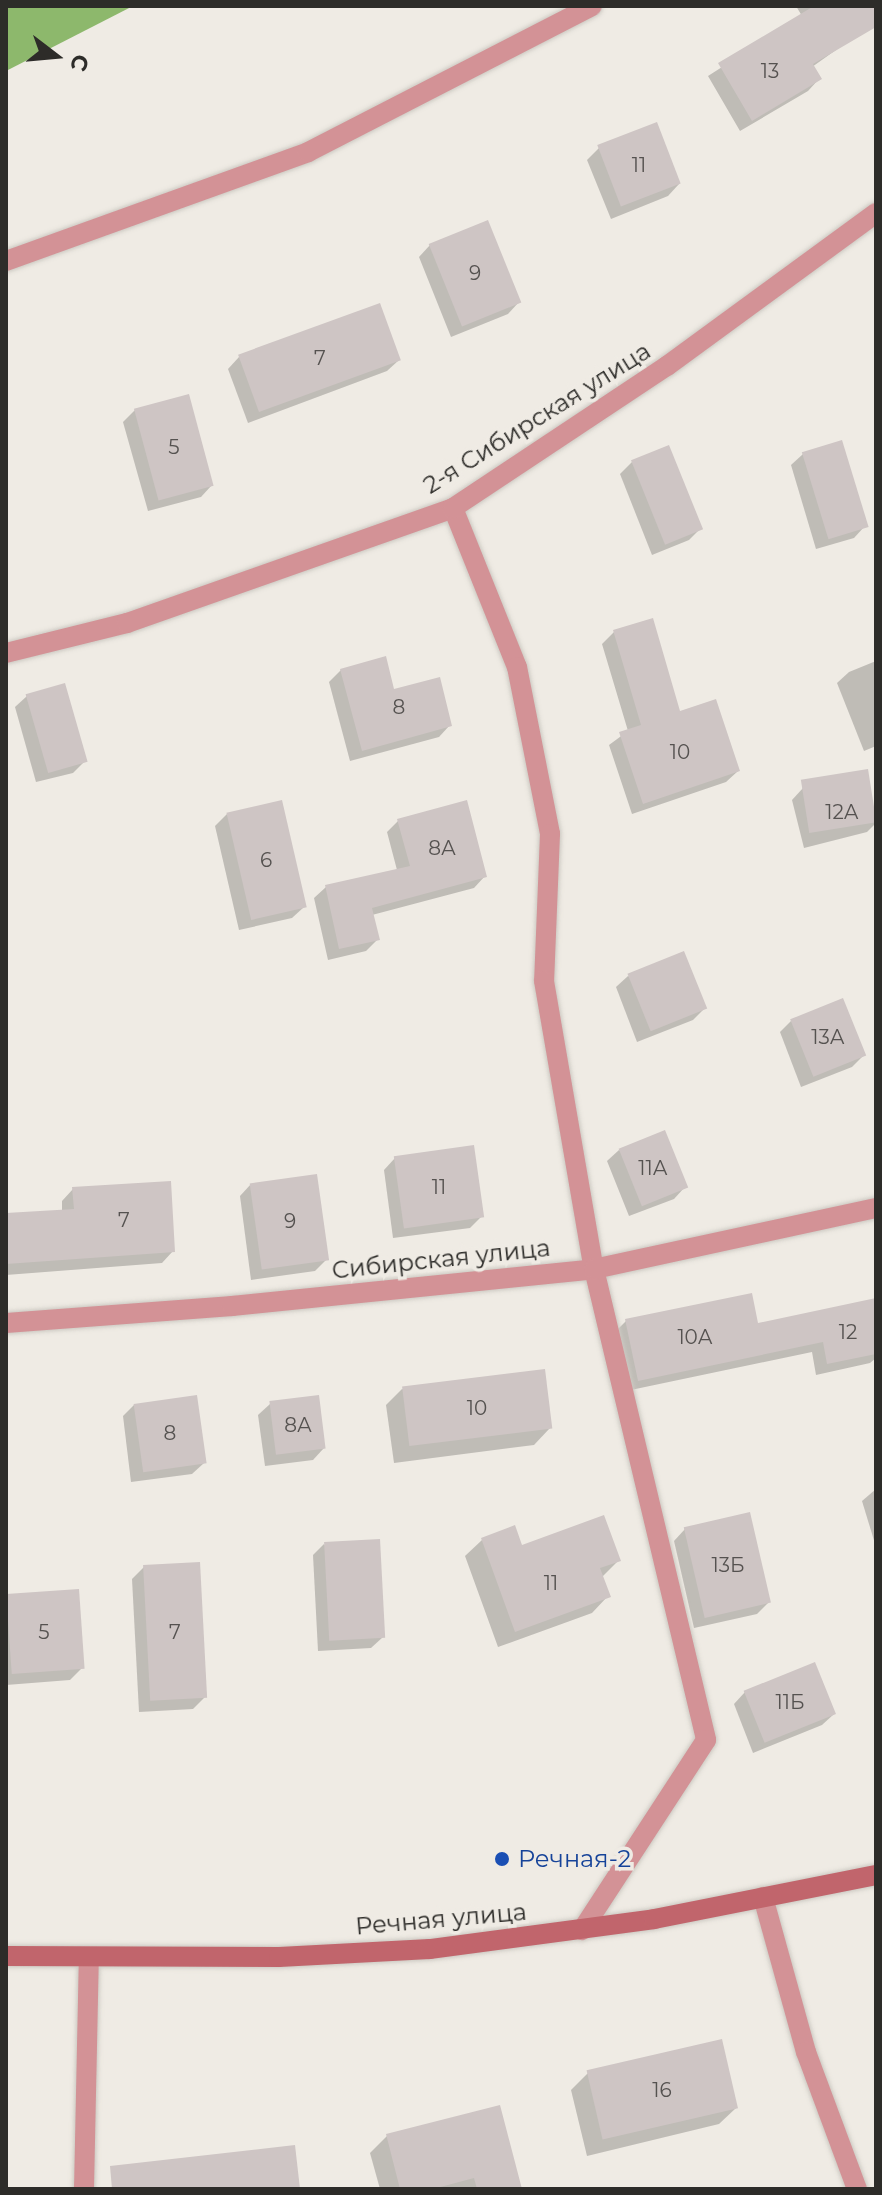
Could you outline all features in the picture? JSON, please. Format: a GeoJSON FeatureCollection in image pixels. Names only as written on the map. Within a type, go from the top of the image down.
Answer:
{"type":"FeatureCollection","features":[{"type":"Feature","properties":{"kind":"main road","name":"Речная улица"},"geometry":{"type":"LineString","coordinates":[[6,1956],[89,1958],[354,1954],[582,1930],[876,1875]]}},
{"type":"Feature","properties":{"kind":"street"},"geometry":{"type":"LineString","coordinates":[[6,261],[308,152],[592,6]]}},
{"type":"Feature","properties":{"kind":"street","name":"2-я Сибирская улица"},"geometry":{"type":"LineString","coordinates":[[6,653],[127,623],[453,508],[667,366],[876,213]]}},
{"type":"Feature","properties":{"kind":"street"},"geometry":{"type":"LineString","coordinates":[[453,508],[517,667],[550,834],[544,981],[594,1269],[706,1740],[582,1930]]}},
{"type":"Feature","properties":{"kind":"street","name":"Сибирская улица"},"geometry":{"type":"LineString","coordinates":[[6,1323],[232,1306],[594,1269],[876,1208]]}},
{"type":"Feature","properties":{"kind":"street"},"geometry":{"type":"LineString","coordinates":[[763,1897],[806,2052],[857,2189]]}},
{"type":"Feature","properties":{"kind":"street"},"geometry":{"type":"LineString","coordinates":[[84,2189],[89,1958]]}},
{"type":"Feature","properties":{"kind":"green space"},"geometry":{"type":"Polygon","coordinates":[[[6,6],[133,6],[6,71],[6,6]]]}},
{"type":"Feature","properties":{"kind":"building"},"geometry":{"type":"Polygon","coordinates":[[[814,6],[876,6],[876,27],[813,64],[822,79],[752,121],[718,63],[814,6]]]}},
{"type":"Feature","properties":{"kind":"building"},"geometry":{"type":"Polygon","coordinates":[[[657,122],[681,184],[621,207],[597,145],[657,122]]]}},
{"type":"Feature","properties":{"kind":"building"},"geometry":{"type":"Polygon","coordinates":[[[488,220],[521,303],[462,326],[429,244],[488,220]]]}},
{"type":"Feature","properties":{"kind":"building"},"geometry":{"type":"Polygon","coordinates":[[[380,303],[401,360],[259,412],[238,355],[380,303]]]}},
{"type":"Feature","properties":{"kind":"building"},"geometry":{"type":"Polygon","coordinates":[[[189,394],[214,486],[159,501],[134,409],[189,394]]]}},
{"type":"Feature","properties":{"kind":"building"},"geometry":{"type":"Polygon","coordinates":[[[842,440],[869,527],[828,539],[802,452],[842,440]]]}},
{"type":"Feature","properties":{"kind":"building"},"geometry":{"type":"Polygon","coordinates":[[[669,445],[703,529],[665,545],[631,460],[669,445]]]}},
{"type":"Feature","properties":{"kind":"building"},"geometry":{"type":"Polygon","coordinates":[[[653,618],[680,711],[716,699],[740,771],[643,804],[619,732],[641,725],[613,630],[653,618]]]}},
{"type":"Feature","properties":{"kind":"building"},"geometry":{"type":"Polygon","coordinates":[[[386,656],[394,689],[440,677],[452,726],[362,751],[340,669],[386,656]]]}},
{"type":"Feature","properties":{"kind":"building"},"geometry":{"type":"Polygon","coordinates":[[[65,683],[88,762],[48,773],[26,694],[65,683]]]}},
{"type":"Feature","properties":{"kind":"building"},"geometry":{"type":"Polygon","coordinates":[[[868,769],[876,822],[809,833],[801,780],[868,769]]]}},
{"type":"Feature","properties":{"kind":"building"},"geometry":{"type":"Polygon","coordinates":[[[282,800],[307,907],[251,920],[226,813],[282,800]]]}},
{"type":"Feature","properties":{"kind":"building"},"geometry":{"type":"Polygon","coordinates":[[[467,800],[487,877],[372,908],[380,940],[339,949],[325,885],[410,866],[397,819],[467,800]]]}},
{"type":"Feature","properties":{"kind":"building"},"geometry":{"type":"Polygon","coordinates":[[[684,951],[707,1008],[651,1031],[627,974],[684,951]]]}},
{"type":"Feature","properties":{"kind":"building"},"geometry":{"type":"Polygon","coordinates":[[[843,998],[866,1055],[813,1077],[790,1019],[843,998]]]}},
{"type":"Feature","properties":{"kind":"building"},"geometry":{"type":"Polygon","coordinates":[[[665,1130],[688,1187],[642,1206],[619,1149],[665,1130]]]}},
{"type":"Feature","properties":{"kind":"building"},"geometry":{"type":"Polygon","coordinates":[[[474,1145],[484,1217],[404,1229],[394,1156],[474,1145]]]}},
{"type":"Feature","properties":{"kind":"building"},"geometry":{"type":"Polygon","coordinates":[[[317,1174],[329,1260],[262,1270],[250,1183],[317,1174]]]}},
{"type":"Feature","properties":{"kind":"building"},"geometry":{"type":"Polygon","coordinates":[[[171,1181],[175,1252],[6,1264],[6,1213],[74,1209],[72,1187],[171,1181]]]}},
{"type":"Feature","properties":{"kind":"building"},"geometry":{"type":"Polygon","coordinates":[[[752,1293],[758,1323],[876,1298],[876,1354],[827,1364],[823,1342],[638,1381],[625,1319],[752,1293]]]}},
{"type":"Feature","properties":{"kind":"building"},"geometry":{"type":"Polygon","coordinates":[[[545,1369],[552,1429],[409,1446],[402,1387],[545,1369]]]}},
{"type":"Feature","properties":{"kind":"building"},"geometry":{"type":"Polygon","coordinates":[[[197,1395],[207,1463],[143,1472],[134,1404],[197,1395]]]}},
{"type":"Feature","properties":{"kind":"building"},"geometry":{"type":"Polygon","coordinates":[[[319,1395],[326,1449],[276,1455],[269,1401],[319,1395]]]}},
{"type":"Feature","properties":{"kind":"building"},"geometry":{"type":"Polygon","coordinates":[[[750,1512],[771,1603],[705,1618],[684,1527],[750,1512]]]}},
{"type":"Feature","properties":{"kind":"building"},"geometry":{"type":"Polygon","coordinates":[[[604,1515],[621,1561],[600,1568],[611,1597],[515,1632],[481,1538],[515,1525],[522,1545],[604,1515]]]}},
{"type":"Feature","properties":{"kind":"building"},"geometry":{"type":"Polygon","coordinates":[[[380,1539],[385,1638],[329,1641],[324,1542],[380,1539]]]}},
{"type":"Feature","properties":{"kind":"building"},"geometry":{"type":"Polygon","coordinates":[[[200,1562],[207,1698],[150,1701],[143,1565],[200,1562]]]}},
{"type":"Feature","properties":{"kind":"building"},"geometry":{"type":"Polygon","coordinates":[[[79,1589],[85,1669],[12,1674],[6,1594],[79,1589]]]}},
{"type":"Feature","properties":{"kind":"building"},"geometry":{"type":"Polygon","coordinates":[[[815,1662],[836,1714],[765,1743],[744,1691],[815,1662]]]}},
{"type":"Feature","properties":{"kind":"building"},"geometry":{"type":"Polygon","coordinates":[[[722,2039],[738,2108],[603,2139],[587,2070],[722,2039]]]}},
{"type":"Feature","properties":{"kind":"building"},"geometry":{"type":"Polygon","coordinates":[[[500,2105],[522,2189],[477,2189],[474,2178],[433,2189],[400,2189],[386,2134],[500,2105]]]}},
{"type":"Feature","properties":{"kind":"building"},"geometry":{"type":"Polygon","coordinates":[[[295,2145],[300,2189],[112,2189],[110,2166],[295,2145]]]}},
{"type":"Feature","properties":{"kind":"place","name":"Речная-2"},"geometry":{"type":"Point","coordinates":[502,1859]}}]}
